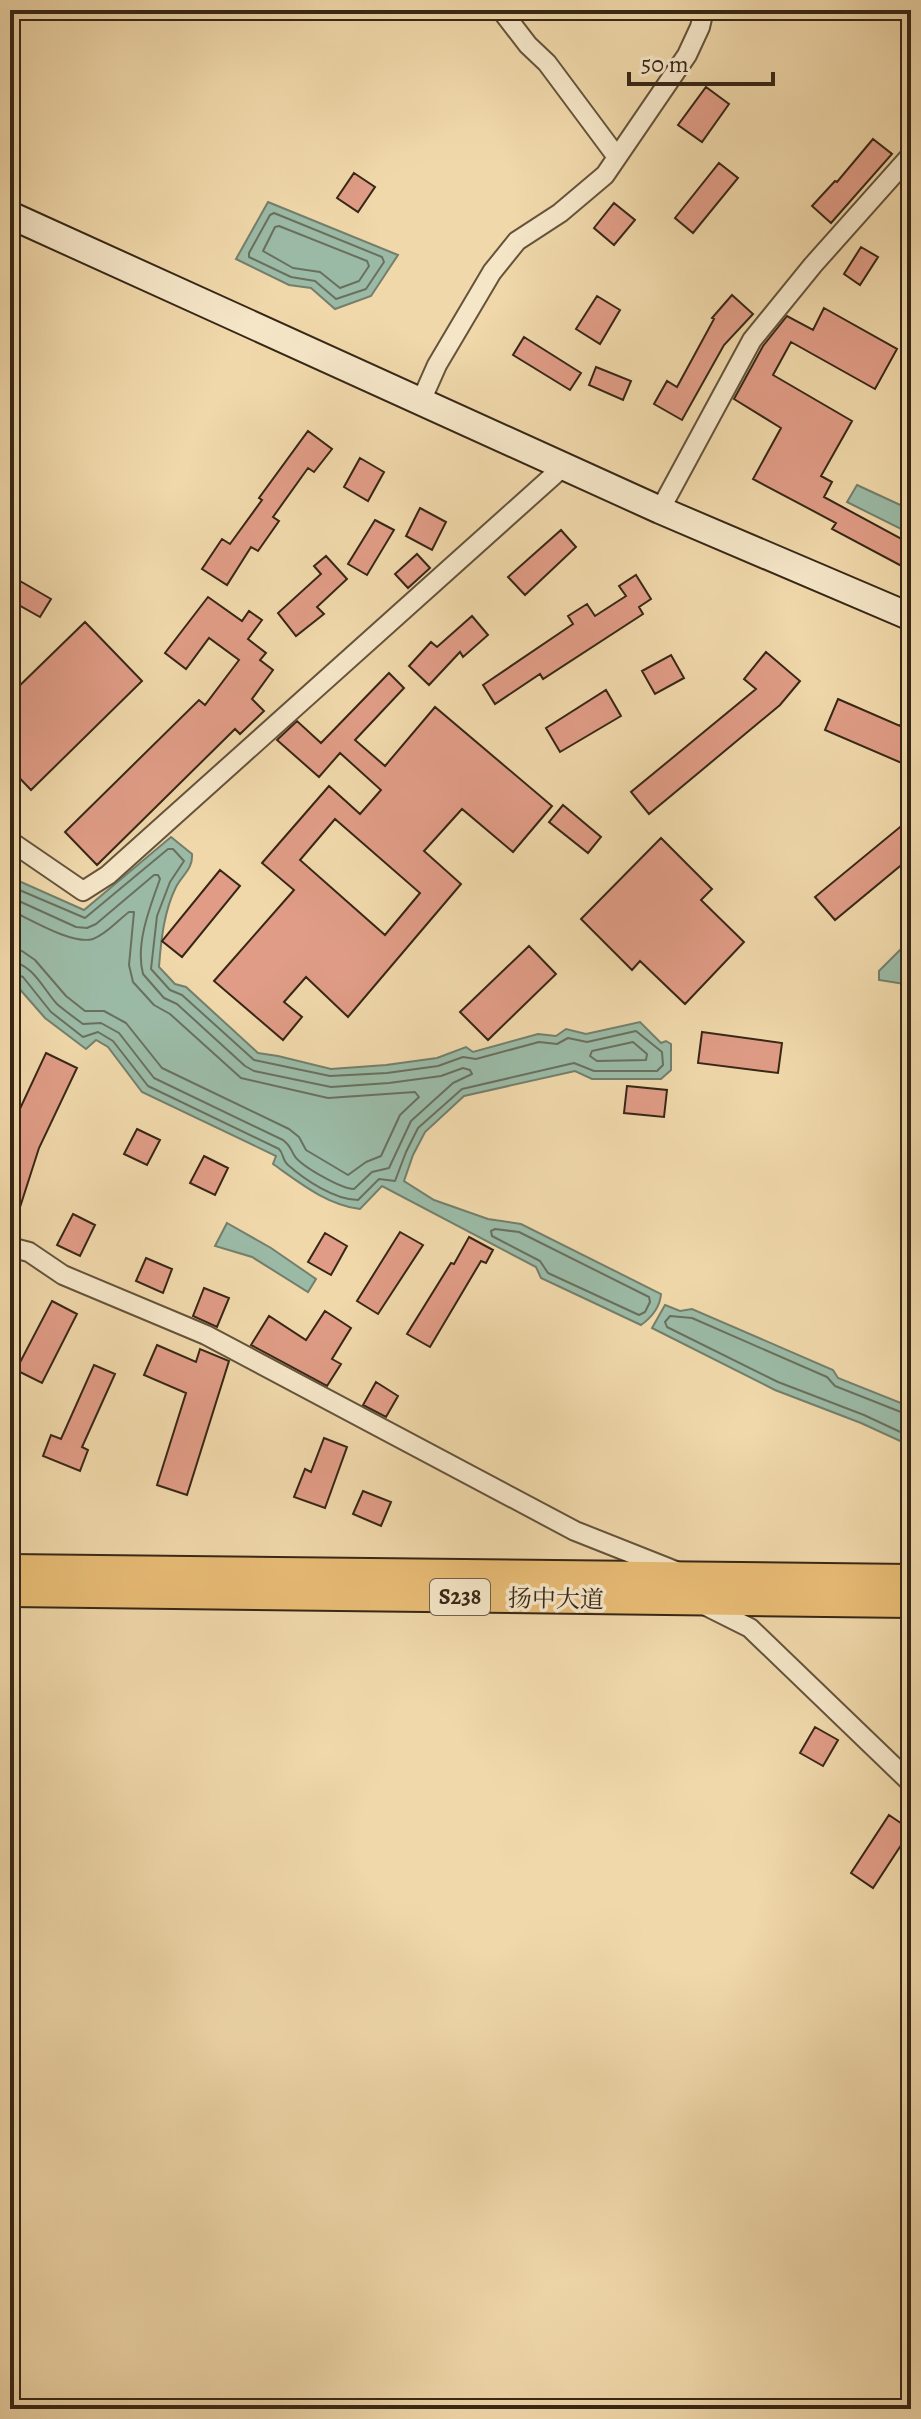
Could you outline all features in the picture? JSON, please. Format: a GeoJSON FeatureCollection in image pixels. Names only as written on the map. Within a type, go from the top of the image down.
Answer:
{"type":"FeatureCollection","features":[{"type":"Feature","properties":{"kind":"main road"},"geometry":{"type":"LineString","coordinates":[[10,215],[660,510],[911,617]]}},
{"type":"Feature","properties":{"kind":"main road","name":"扬中大道"},"geometry":{"type":"LineString","coordinates":[[10,1569],[693,1589],[911,1603]]}},
{"type":"Feature","properties":{"kind":"main road","name":"扬中大道"},"geometry":{"type":"LineString","coordinates":[[10,1592],[693,1589],[911,1579]]}},
{"type":"Feature","properties":{"kind":"street"},"geometry":{"type":"LineString","coordinates":[[501,10],[528,45],[547,63],[617,157]]}},
{"type":"Feature","properties":{"kind":"street"},"geometry":{"type":"LineString","coordinates":[[421,401],[437,365],[492,272],[517,241],[560,213],[605,175],[687,55],[704,10]]}},
{"type":"Feature","properties":{"kind":"street"},"geometry":{"type":"LineString","coordinates":[[660,510],[752,340],[813,265],[911,155]]}},
{"type":"Feature","properties":{"kind":"street"},"geometry":{"type":"LineString","coordinates":[[10,841],[83,891],[108,875],[564,466]]}},
{"type":"Feature","properties":{"kind":"street"},"geometry":{"type":"LineString","coordinates":[[10,1247],[29,1252],[63,1275],[206,1335],[575,1531],[693,1589],[750,1628],[911,1783]]}},
{"type":"Feature","properties":{"kind":"water"},"geometry":{"type":"Polygon","coordinates":[[[268,202],[398,255],[371,296],[335,309],[311,288],[289,285],[236,259],[268,202]]]}},
{"type":"Feature","properties":{"kind":"water"},"geometry":{"type":"Polygon","coordinates":[[[857,485],[911,510],[911,534],[847,502],[857,485]]]}},
{"type":"Feature","properties":{"kind":"water"},"geometry":{"type":"Polygon","coordinates":[[[171,837],[192,854],[192,859],[169,906],[159,967],[175,984],[186,987],[258,1053],[331,1069],[386,1065],[437,1058],[466,1047],[473,1052],[538,1034],[556,1036],[566,1029],[586,1034],[640,1022],[661,1043],[666,1041],[671,1044],[671,1070],[661,1079],[592,1079],[575,1071],[464,1096],[425,1132],[404,1181],[434,1200],[488,1219],[521,1224],[661,1294],[657,1308],[649,1319],[641,1325],[541,1278],[536,1267],[382,1186],[360,1209],[325,1198],[273,1164],[276,1156],[142,1092],[108,1047],[96,1040],[86,1049],[45,1018],[10,978],[10,877],[84,910],[171,837]]]}},
{"type":"Feature","properties":{"kind":"water"},"geometry":{"type":"Polygon","coordinates":[[[911,939],[911,985],[879,980],[879,971],[911,939]]]}},
{"type":"Feature","properties":{"kind":"water"},"geometry":{"type":"Polygon","coordinates":[[[227,1223],[316,1279],[308,1292],[252,1257],[215,1246],[227,1223]]]}},
{"type":"Feature","properties":{"kind":"water"},"geometry":{"type":"Polygon","coordinates":[[[665,1305],[680,1311],[692,1309],[833,1370],[838,1378],[906,1405],[911,1412],[911,1446],[775,1390],[652,1328],[665,1305]]]}},
{"type":"Feature","properties":{"kind":"building"},"geometry":{"type":"Polygon","coordinates":[[[706,87],[729,104],[702,142],[678,125],[706,87]]]}},
{"type":"Feature","properties":{"kind":"building"},"geometry":{"type":"Polygon","coordinates":[[[873,139],[892,154],[831,223],[812,206],[873,139]]]}},
{"type":"Feature","properties":{"kind":"building"},"geometry":{"type":"Polygon","coordinates":[[[719,163],[738,178],[693,233],[675,218],[719,163]]]}},
{"type":"Feature","properties":{"kind":"building"},"geometry":{"type":"Polygon","coordinates":[[[354,173],[375,187],[358,212],[337,198],[354,173]]]}},
{"type":"Feature","properties":{"kind":"building"},"geometry":{"type":"Polygon","coordinates":[[[614,203],[635,220],[614,245],[594,228],[614,203]]]}},
{"type":"Feature","properties":{"kind":"building"},"geometry":{"type":"Polygon","coordinates":[[[861,247],[878,257],[860,285],[844,274],[861,247]]]}},
{"type":"Feature","properties":{"kind":"building"},"geometry":{"type":"Polygon","coordinates":[[[732,295],[753,314],[724,345],[682,420],[654,404],[667,381],[677,387],[712,318],[732,295]]]}},
{"type":"Feature","properties":{"kind":"building"},"geometry":{"type":"Polygon","coordinates":[[[597,296],[620,310],[600,344],[576,329],[597,296]]]}},
{"type":"Feature","properties":{"kind":"building"},"geometry":{"type":"Polygon","coordinates":[[[824,308],[897,349],[875,389],[791,342],[773,375],[852,421],[821,476],[832,482],[824,497],[911,544],[911,571],[832,529],[836,523],[753,479],[781,428],[734,399],[763,346],[787,316],[813,330],[824,308]]]}},
{"type":"Feature","properties":{"kind":"building"},"geometry":{"type":"Polygon","coordinates":[[[524,337],[581,373],[570,390],[513,355],[524,337]]]}},
{"type":"Feature","properties":{"kind":"building"},"geometry":{"type":"Polygon","coordinates":[[[596,367],[631,381],[623,400],[589,385],[596,367]]]}},
{"type":"Feature","properties":{"kind":"building"},"geometry":{"type":"Polygon","coordinates":[[[308,431],[332,449],[314,472],[308,468],[273,517],[279,521],[258,551],[251,547],[227,585],[202,569],[222,539],[230,544],[308,431]]]}},
{"type":"Feature","properties":{"kind":"building"},"geometry":{"type":"Polygon","coordinates":[[[360,458],[384,472],[368,501],[344,487],[360,458]]]}},
{"type":"Feature","properties":{"kind":"building"},"geometry":{"type":"Polygon","coordinates":[[[420,508],[446,522],[432,550],[406,536],[420,508]]]}},
{"type":"Feature","properties":{"kind":"building"},"geometry":{"type":"Polygon","coordinates":[[[375,520],[394,530],[367,575],[348,564],[375,520]]]}},
{"type":"Feature","properties":{"kind":"building"},"geometry":{"type":"Polygon","coordinates":[[[561,530],[576,547],[525,595],[508,577],[561,530]]]}},
{"type":"Feature","properties":{"kind":"building"},"geometry":{"type":"Polygon","coordinates":[[[417,554],[430,568],[408,588],[395,574],[417,554]]]}},
{"type":"Feature","properties":{"kind":"building"},"geometry":{"type":"Polygon","coordinates":[[[326,556],[347,579],[317,607],[324,614],[296,636],[278,613],[321,574],[314,566],[326,556]]]}},
{"type":"Feature","properties":{"kind":"building"},"geometry":{"type":"Polygon","coordinates":[[[636,575],[651,599],[639,607],[643,614],[543,679],[540,674],[495,704],[483,685],[573,624],[568,616],[587,604],[595,616],[626,596],[619,586],[636,575]]]}},
{"type":"Feature","properties":{"kind":"building"},"geometry":{"type":"Polygon","coordinates":[[[20,581],[51,599],[40,617],[10,600],[20,581]]]}},
{"type":"Feature","properties":{"kind":"building"},"geometry":{"type":"Polygon","coordinates":[[[208,597],[242,621],[249,611],[262,620],[248,639],[266,653],[260,660],[273,670],[252,699],[264,711],[240,734],[235,729],[97,865],[65,832],[199,700],[205,705],[239,660],[209,638],[186,669],[165,653],[208,597]]]}},
{"type":"Feature","properties":{"kind":"building"},"geometry":{"type":"Polygon","coordinates":[[[472,616],[488,635],[463,657],[460,652],[429,685],[409,666],[431,642],[437,647],[472,616]]]}},
{"type":"Feature","properties":{"kind":"building"},"geometry":{"type":"Polygon","coordinates":[[[85,622],[142,681],[31,790],[10,768],[10,695],[85,622]]]}},
{"type":"Feature","properties":{"kind":"building"},"geometry":{"type":"Polygon","coordinates":[[[766,652],[800,681],[780,705],[649,814],[631,792],[756,689],[744,679],[766,652]]]}},
{"type":"Feature","properties":{"kind":"building"},"geometry":{"type":"Polygon","coordinates":[[[671,655],[684,678],[655,694],[642,671],[671,655]]]}},
{"type":"Feature","properties":{"kind":"building"},"geometry":{"type":"Polygon","coordinates":[[[389,673],[404,688],[355,740],[385,766],[435,707],[552,806],[513,852],[462,809],[424,851],[461,884],[348,1017],[306,977],[284,1002],[302,1017],[283,1040],[214,981],[294,890],[262,863],[329,786],[360,814],[381,790],[340,753],[319,777],[277,740],[297,721],[321,743],[389,673]],[[335,819],[300,860],[385,935],[420,893],[335,819]]]}},
{"type":"Feature","properties":{"kind":"building"},"geometry":{"type":"Polygon","coordinates":[[[606,690],[621,716],[560,752],[546,728],[606,690]]]}},
{"type":"Feature","properties":{"kind":"building"},"geometry":{"type":"Polygon","coordinates":[[[838,699],[900,726],[911,703],[911,767],[825,730],[838,699]]]}},
{"type":"Feature","properties":{"kind":"building"},"geometry":{"type":"Polygon","coordinates":[[[563,805],[601,837],[588,853],[549,822],[563,805]]]}},
{"type":"Feature","properties":{"kind":"building"},"geometry":{"type":"Polygon","coordinates":[[[911,818],[911,857],[835,920],[815,897],[911,818]]]}},
{"type":"Feature","properties":{"kind":"building"},"geometry":{"type":"Polygon","coordinates":[[[661,838],[712,889],[701,900],[744,942],[685,1004],[640,961],[632,970],[581,919],[661,838]]]}},
{"type":"Feature","properties":{"kind":"building"},"geometry":{"type":"Polygon","coordinates":[[[220,870],[240,886],[182,957],[162,941],[220,870]]]}},
{"type":"Feature","properties":{"kind":"building"},"geometry":{"type":"Polygon","coordinates":[[[529,946],[556,974],[488,1040],[460,1012],[529,946]]]}},
{"type":"Feature","properties":{"kind":"building"},"geometry":{"type":"Polygon","coordinates":[[[702,1032],[782,1043],[778,1073],[698,1063],[702,1032]]]}},
{"type":"Feature","properties":{"kind":"building"},"geometry":{"type":"Polygon","coordinates":[[[46,1053],[77,1068],[39,1148],[13,1229],[10,1229],[10,1158],[18,1134],[10,1130],[46,1053]]]}},
{"type":"Feature","properties":{"kind":"building"},"geometry":{"type":"Polygon","coordinates":[[[627,1086],[667,1090],[664,1117],[624,1113],[627,1086]]]}},
{"type":"Feature","properties":{"kind":"building"},"geometry":{"type":"Polygon","coordinates":[[[137,1129],[160,1140],[147,1165],[124,1154],[137,1129]]]}},
{"type":"Feature","properties":{"kind":"building"},"geometry":{"type":"Polygon","coordinates":[[[204,1156],[228,1168],[215,1195],[190,1183],[204,1156]]]}},
{"type":"Feature","properties":{"kind":"building"},"geometry":{"type":"Polygon","coordinates":[[[73,1214],[95,1225],[80,1256],[57,1245],[73,1214]]]}},
{"type":"Feature","properties":{"kind":"building"},"geometry":{"type":"Polygon","coordinates":[[[400,1232],[423,1245],[378,1314],[357,1301],[400,1232]]]}},
{"type":"Feature","properties":{"kind":"building"},"geometry":{"type":"Polygon","coordinates":[[[325,1233],[347,1246],[331,1275],[308,1262],[325,1233]]]}},
{"type":"Feature","properties":{"kind":"building"},"geometry":{"type":"Polygon","coordinates":[[[469,1237],[493,1250],[486,1263],[481,1261],[430,1347],[407,1334],[469,1237]]]}},
{"type":"Feature","properties":{"kind":"building"},"geometry":{"type":"Polygon","coordinates":[[[146,1258],[172,1269],[163,1293],[136,1281],[146,1258]]]}},
{"type":"Feature","properties":{"kind":"building"},"geometry":{"type":"Polygon","coordinates":[[[204,1288],[229,1298],[217,1327],[193,1316],[204,1288]]]}},
{"type":"Feature","properties":{"kind":"building"},"geometry":{"type":"Polygon","coordinates":[[[52,1301],[77,1314],[42,1383],[16,1370],[52,1301]]]}},
{"type":"Feature","properties":{"kind":"building"},"geometry":{"type":"Polygon","coordinates":[[[325,1311],[351,1328],[332,1359],[341,1364],[327,1386],[251,1345],[269,1316],[306,1340],[325,1311]]]}},
{"type":"Feature","properties":{"kind":"building"},"geometry":{"type":"Polygon","coordinates":[[[157,1345],[196,1362],[200,1349],[229,1361],[187,1495],[157,1485],[186,1393],[144,1375],[157,1345]]]}},
{"type":"Feature","properties":{"kind":"building"},"geometry":{"type":"Polygon","coordinates":[[[94,1365],[115,1374],[82,1447],[88,1450],[80,1471],[43,1456],[51,1435],[61,1439],[94,1365]]]}},
{"type":"Feature","properties":{"kind":"building"},"geometry":{"type":"Polygon","coordinates":[[[376,1382],[398,1396],[386,1417],[363,1405],[376,1382]]]}},
{"type":"Feature","properties":{"kind":"building"},"geometry":{"type":"Polygon","coordinates":[[[324,1438],[347,1447],[325,1508],[294,1497],[305,1469],[311,1472],[324,1438]]]}},
{"type":"Feature","properties":{"kind":"building"},"geometry":{"type":"Polygon","coordinates":[[[363,1491],[391,1502],[381,1526],[353,1514],[363,1491]]]}},
{"type":"Feature","properties":{"kind":"building"},"geometry":{"type":"Polygon","coordinates":[[[815,1727],[838,1740],[823,1766],[800,1753],[815,1727]]]}},
{"type":"Feature","properties":{"kind":"building"},"geometry":{"type":"Polygon","coordinates":[[[889,1815],[911,1830],[873,1888],[851,1873],[889,1815]]]}}]}
